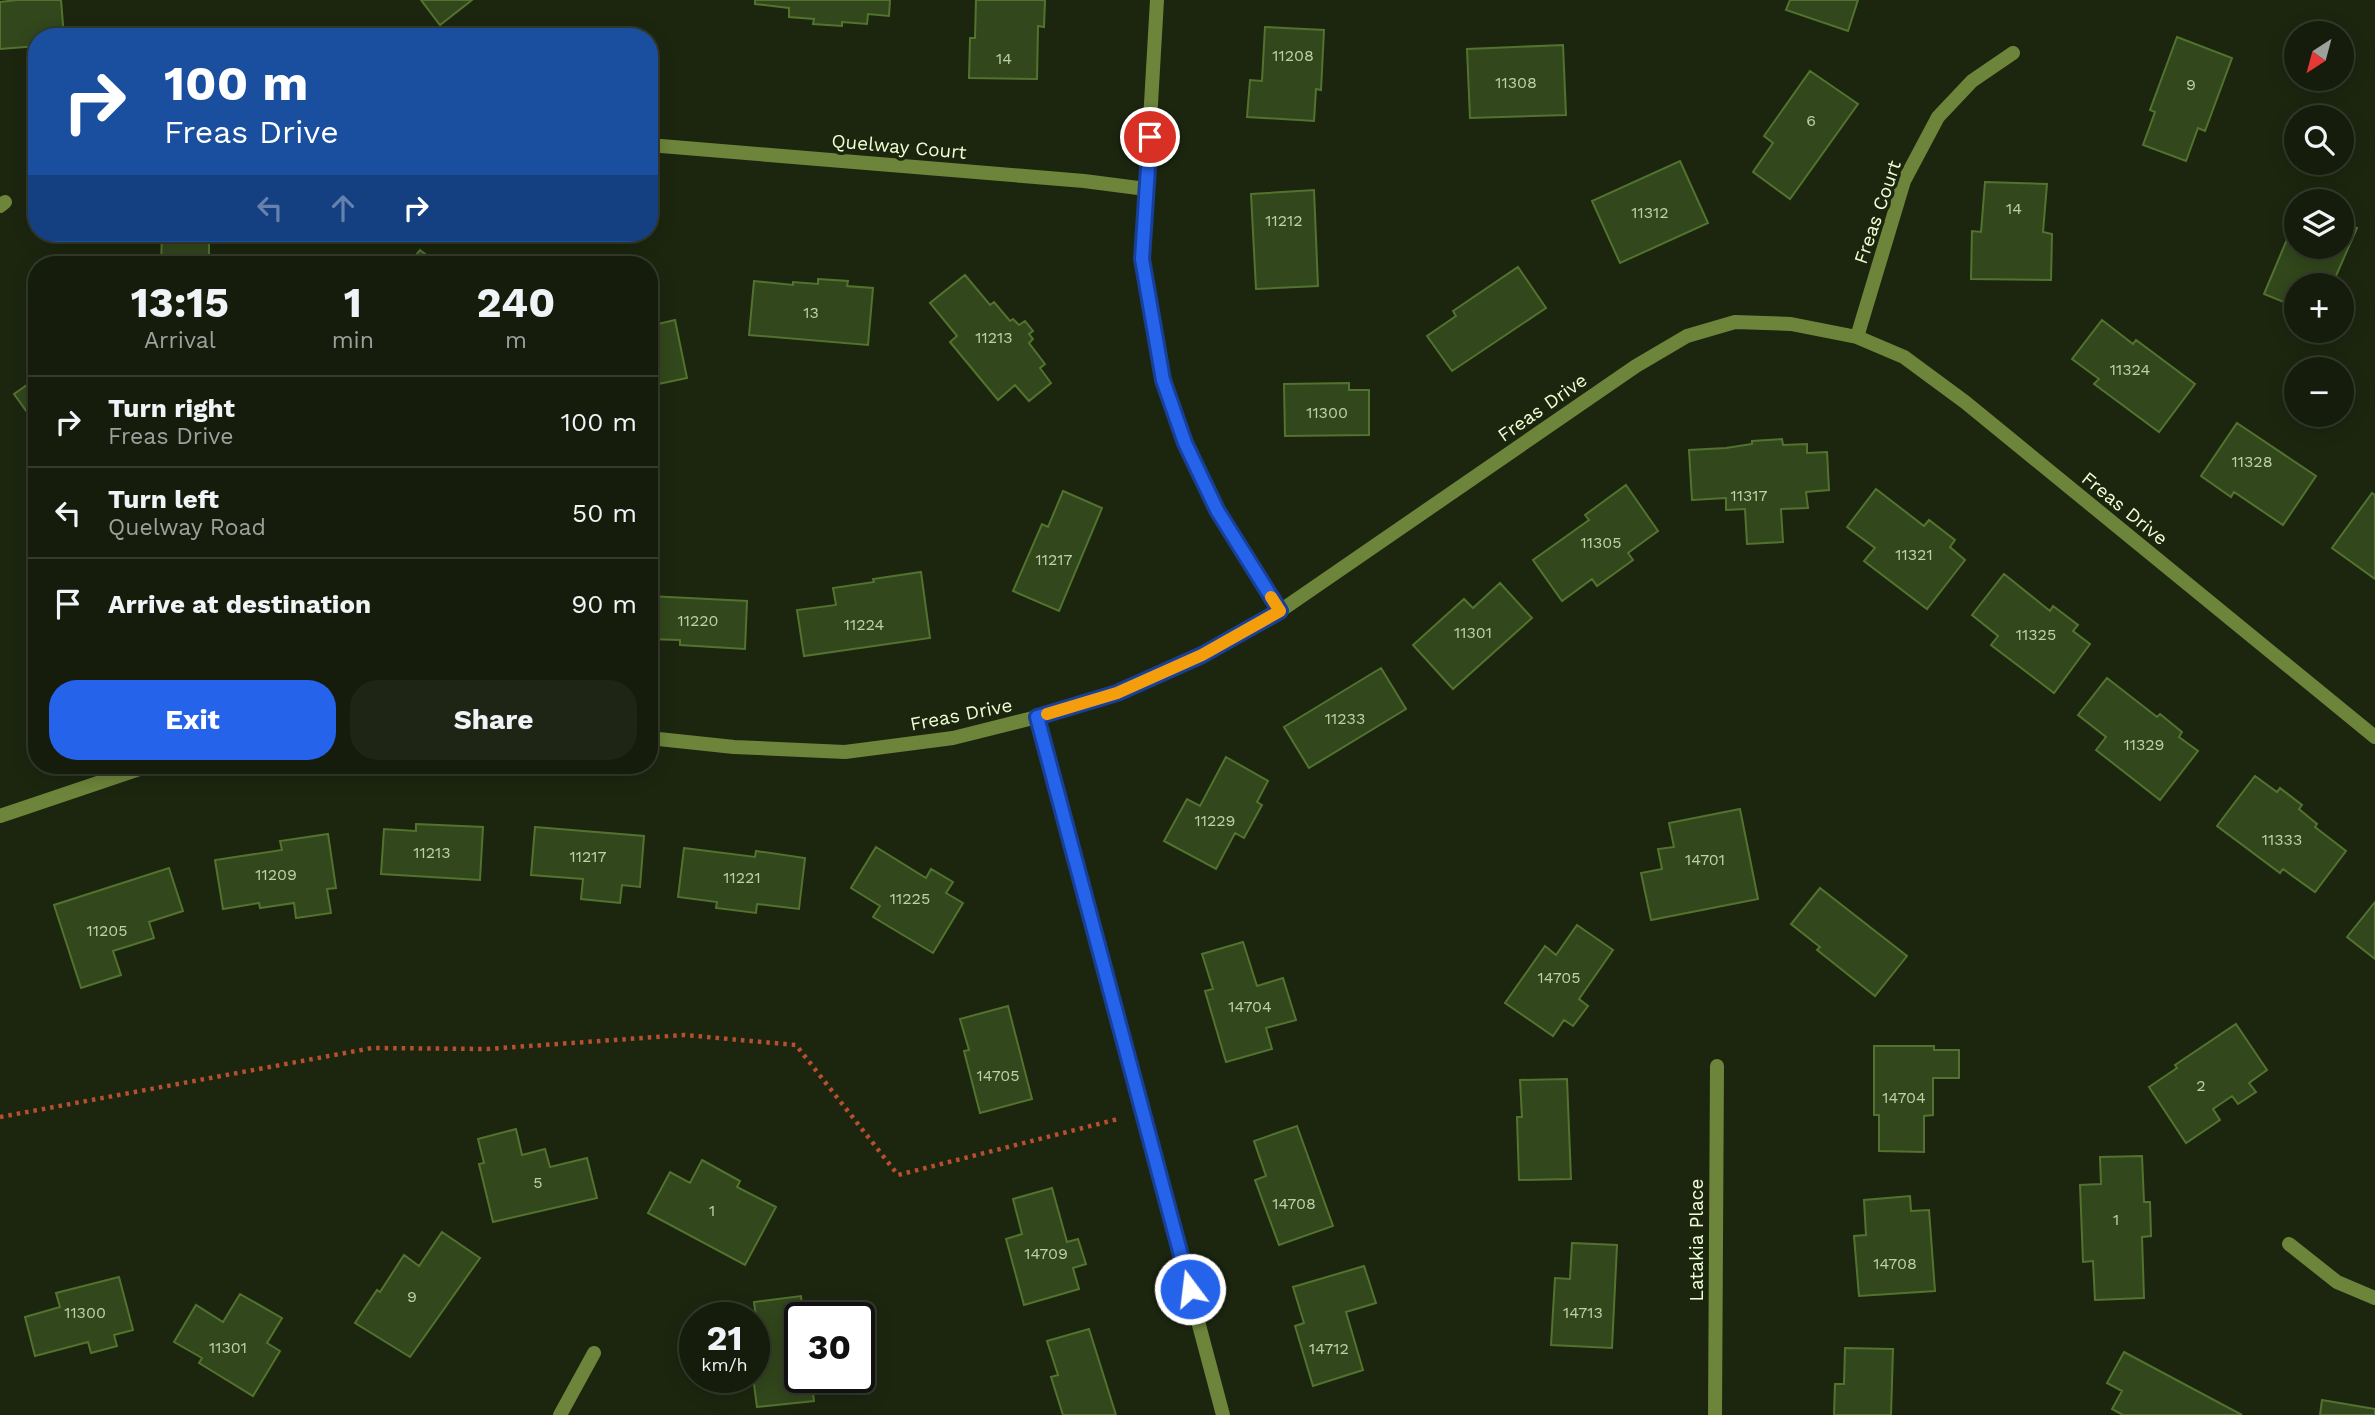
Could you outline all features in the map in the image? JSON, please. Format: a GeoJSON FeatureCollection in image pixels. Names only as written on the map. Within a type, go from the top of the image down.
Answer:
{"type":"FeatureCollection","features":[{"type":"Feature","properties":{"kind":"street"},"geometry":{"type":"LineString","coordinates":[[1157,0],[1142,259],[1163,380],[1185,443],[1217,510],[1280,611]]}},
{"type":"Feature","properties":{"kind":"street","name":"Freas Court"},"geometry":{"type":"LineString","coordinates":[[1857,337],[1904,181],[1938,117],[1972,81],[2013,53]]}},
{"type":"Feature","properties":{"kind":"street","name":"Quelway Court"},"geometry":{"type":"LineString","coordinates":[[658,146],[1084,181],[1146,189]]}},
{"type":"Feature","properties":{"kind":"street","name":"Freas Drive"},"geometry":{"type":"LineString","coordinates":[[658,739],[734,747],[845,752],[953,738],[1117,693],[1202,655],[1280,611],[1636,366],[1687,336],[1735,322],[1791,324],[1857,337],[1903,357],[1965,402],[2375,737]]}},
{"type":"Feature","properties":{"kind":"street"},"geometry":{"type":"LineString","coordinates":[[1037,717],[1223,1415]]}},
{"type":"Feature","properties":{"kind":"street"},"geometry":{"type":"LineString","coordinates":[[0,816],[124,774]]}},
{"type":"Feature","properties":{"kind":"street","name":"Latakia Place"},"geometry":{"type":"LineString","coordinates":[[1715,1415],[1717,1066]]}},
{"type":"Feature","properties":{"kind":"street"},"geometry":{"type":"LineString","coordinates":[[2289,1244],[2337,1282],[2375,1298]]}},
{"type":"Feature","properties":{"kind":"street"},"geometry":{"type":"LineString","coordinates":[[559,1415],[594,1353]]}},
{"type":"Feature","properties":{"kind":"path"},"geometry":{"type":"LineString","coordinates":[[0,1117],[372,1048],[487,1049],[684,1035],[796,1045],[898,1175],[1143,1113]]}},
{"type":"Feature","properties":{"kind":"building"},"geometry":{"type":"Polygon","coordinates":[[[61,0],[63,28],[28,28],[28,47],[0,49],[0,2],[61,0]]]}},
{"type":"Feature","properties":{"kind":"building"},"geometry":{"type":"Polygon","coordinates":[[[421,0],[472,0],[440,25],[421,0]]]}},
{"type":"Feature","properties":{"kind":"building"},"geometry":{"type":"Polygon","coordinates":[[[755,0],[890,0],[889,16],[868,14],[867,24],[842,22],[842,26],[813,24],[814,19],[789,17],[789,8],[755,4],[755,0]]]}},
{"type":"Feature","properties":{"kind":"building"},"geometry":{"type":"Polygon","coordinates":[[[976,0],[1045,0],[1044,27],[1038,26],[1037,79],[969,78],[970,38],[975,38],[976,0]]]}},
{"type":"Feature","properties":{"kind":"building"},"geometry":{"type":"Polygon","coordinates":[[[1790,0],[1858,0],[1848,31],[1786,10],[1790,0]]]}},
{"type":"Feature","properties":{"kind":"building"},"geometry":{"type":"Polygon","coordinates":[[[1265,27],[1324,30],[1321,90],[1316,89],[1314,121],[1247,117],[1250,80],[1262,81],[1265,27]]]}},
{"type":"Feature","properties":{"kind":"building"},"geometry":{"type":"Polygon","coordinates":[[[2177,37],[2232,58],[2205,131],[2198,128],[2186,161],[2143,145],[2155,112],[2150,110],[2177,37]]]}},
{"type":"Feature","properties":{"kind":"building"},"geometry":{"type":"Polygon","coordinates":[[[1563,45],[1566,115],[1470,118],[1467,49],[1563,45]]]}},
{"type":"Feature","properties":{"kind":"building"},"geometry":{"type":"Polygon","coordinates":[[[1810,71],[1858,104],[1790,199],[1753,172],[1773,143],[1764,136],[1810,71]]]}},
{"type":"Feature","properties":{"kind":"building"},"geometry":{"type":"Polygon","coordinates":[[[1680,161],[1708,223],[1620,263],[1592,201],[1680,161]]]}},
{"type":"Feature","properties":{"kind":"building"},"geometry":{"type":"Polygon","coordinates":[[[1985,182],[2047,184],[2043,232],[2052,234],[2051,280],[1971,279],[1972,231],[1981,232],[1985,182]]]}},
{"type":"Feature","properties":{"kind":"building"},"geometry":{"type":"Polygon","coordinates":[[[1314,190],[1318,286],[1256,289],[1251,194],[1314,190]]]}},
{"type":"Feature","properties":{"kind":"building"},"geometry":{"type":"Polygon","coordinates":[[[162,242],[209,242],[209,256],[161,256],[162,242]]]}},
{"type":"Feature","properties":{"kind":"building"},"geometry":{"type":"Polygon","coordinates":[[[2284,246],[2284,259],[2343,259],[2337,273],[2284,273],[2284,302],[2264,294],[2284,246]]]}},
{"type":"Feature","properties":{"kind":"building"},"geometry":{"type":"Polygon","coordinates":[[[420,250],[428,256],[415,256],[420,250]]]}},
{"type":"Feature","properties":{"kind":"building"},"geometry":{"type":"Polygon","coordinates":[[[1518,267],[1546,308],[1452,371],[1427,336],[1456,316],[1453,311],[1518,267]]]}},
{"type":"Feature","properties":{"kind":"building"},"geometry":{"type":"Polygon","coordinates":[[[965,275],[990,305],[994,302],[1010,321],[1013,319],[1019,325],[1025,321],[1033,331],[1029,334],[1033,339],[1029,343],[1045,364],[1040,368],[1051,383],[1029,401],[1015,385],[998,400],[950,342],[957,336],[930,303],[965,275]]]}},
{"type":"Feature","properties":{"kind":"building"},"geometry":{"type":"Polygon","coordinates":[[[818,279],[848,281],[847,286],[873,288],[868,345],[749,335],[754,281],[793,285],[793,282],[818,284],[818,279]]]}},
{"type":"Feature","properties":{"kind":"building"},"geometry":{"type":"Polygon","coordinates":[[[675,320],[687,378],[658,384],[658,324],[675,320]]]}},
{"type":"Feature","properties":{"kind":"building"},"geometry":{"type":"Polygon","coordinates":[[[2102,320],[2133,344],[2136,340],[2195,384],[2159,432],[2094,384],[2099,379],[2072,359],[2102,320]]]}},
{"type":"Feature","properties":{"kind":"building"},"geometry":{"type":"Polygon","coordinates":[[[1349,383],[1349,390],[1369,390],[1369,435],[1285,436],[1284,384],[1349,383]]]}},
{"type":"Feature","properties":{"kind":"building"},"geometry":{"type":"Polygon","coordinates":[[[28,384],[28,413],[14,394],[28,384]]]}},
{"type":"Feature","properties":{"kind":"building"},"geometry":{"type":"Polygon","coordinates":[[[2237,423],[2316,476],[2283,525],[2234,492],[2231,497],[2201,476],[2237,423]]]}},
{"type":"Feature","properties":{"kind":"building"},"geometry":{"type":"Polygon","coordinates":[[[1782,439],[1783,445],[1807,444],[1807,453],[1827,452],[1829,490],[1806,492],[1808,508],[1781,509],[1783,542],[1747,544],[1745,509],[1726,510],[1726,498],[1692,500],[1689,450],[1726,448],[1752,444],[1752,441],[1782,439]]]}},
{"type":"Feature","properties":{"kind":"building"},"geometry":{"type":"Polygon","coordinates":[[[1626,485],[1658,531],[1628,553],[1633,560],[1597,586],[1592,579],[1562,601],[1533,560],[1589,520],[1585,515],[1626,485]]]}},
{"type":"Feature","properties":{"kind":"building"},"geometry":{"type":"Polygon","coordinates":[[[1876,489],[1924,526],[1929,520],[1955,540],[1950,547],[1965,560],[1927,609],[1864,561],[1875,548],[1847,527],[1876,489]]]}},
{"type":"Feature","properties":{"kind":"building"},"geometry":{"type":"Polygon","coordinates":[[[1063,491],[1102,508],[1059,611],[1013,591],[1042,524],[1048,527],[1063,491]]]}},
{"type":"Feature","properties":{"kind":"building"},"geometry":{"type":"Polygon","coordinates":[[[2372,493],[2375,495],[2375,579],[2332,548],[2372,493]]]}},
{"type":"Feature","properties":{"kind":"building"},"geometry":{"type":"Polygon","coordinates":[[[921,572],[930,638],[804,656],[797,610],[836,605],[833,588],[921,572]]]}},
{"type":"Feature","properties":{"kind":"building"},"geometry":{"type":"Polygon","coordinates":[[[2004,574],[2050,611],[2053,606],[2078,625],[2073,631],[2090,644],[2054,693],[1991,645],[1998,636],[1972,615],[2004,574]]]}},
{"type":"Feature","properties":{"kind":"building"},"geometry":{"type":"Polygon","coordinates":[[[1500,583],[1532,618],[1453,689],[1413,645],[1464,599],[1473,608],[1500,583]]]}},
{"type":"Feature","properties":{"kind":"building"},"geometry":{"type":"Polygon","coordinates":[[[658,596],[747,601],[745,649],[680,645],[680,640],[658,639],[658,596]]]}},
{"type":"Feature","properties":{"kind":"building"},"geometry":{"type":"Polygon","coordinates":[[[1381,668],[1406,709],[1309,768],[1284,727],[1381,668]]]}},
{"type":"Feature","properties":{"kind":"building"},"geometry":{"type":"Polygon","coordinates":[[[2107,678],[2157,717],[2160,714],[2182,732],[2179,737],[2198,751],[2160,800],[2096,750],[2106,737],[2078,715],[2107,678]]]}},
{"type":"Feature","properties":{"kind":"building"},"geometry":{"type":"Polygon","coordinates":[[[1226,757],[1268,781],[1257,802],[1262,805],[1244,838],[1235,833],[1216,869],[1164,841],[1187,799],[1200,806],[1226,757]]]}},
{"type":"Feature","properties":{"kind":"building"},"geometry":{"type":"Polygon","coordinates":[[[2255,776],[2277,792],[2280,788],[2302,805],[2299,809],[2317,824],[2315,827],[2346,851],[2315,892],[2283,869],[2280,873],[2217,826],[2255,776]]]}},
{"type":"Feature","properties":{"kind":"building"},"geometry":{"type":"Polygon","coordinates":[[[1740,809],[1758,899],[1651,920],[1641,873],[1662,869],[1658,849],[1674,847],[1669,823],[1740,809]]]}},
{"type":"Feature","properties":{"kind":"building"},"geometry":{"type":"Polygon","coordinates":[[[416,824],[483,827],[480,880],[381,874],[384,829],[416,831],[416,824]]]}},
{"type":"Feature","properties":{"kind":"building"},"geometry":{"type":"Polygon","coordinates":[[[535,827],[644,836],[640,887],[622,885],[620,903],[581,899],[583,879],[531,875],[535,827]]]}},
{"type":"Feature","properties":{"kind":"building"},"geometry":{"type":"Polygon","coordinates":[[[328,834],[336,888],[327,889],[331,913],[296,918],[294,903],[260,908],[259,903],[223,909],[215,860],[282,850],[280,841],[328,834]]]}},
{"type":"Feature","properties":{"kind":"building"},"geometry":{"type":"Polygon","coordinates":[[[876,847],[926,878],[931,869],[953,882],[946,893],[963,903],[933,953],[873,917],[880,906],[851,888],[876,847]]]}},
{"type":"Feature","properties":{"kind":"building"},"geometry":{"type":"Polygon","coordinates":[[[684,848],[755,857],[756,851],[805,858],[799,909],[757,904],[756,913],[716,908],[717,902],[678,897],[684,848]]]}},
{"type":"Feature","properties":{"kind":"building"},"geometry":{"type":"Polygon","coordinates":[[[169,868],[183,911],[149,922],[154,938],[113,951],[121,975],[81,988],[54,905],[169,868]]]}},
{"type":"Feature","properties":{"kind":"building"},"geometry":{"type":"Polygon","coordinates":[[[1820,888],[1907,956],[1875,996],[1817,950],[1820,947],[1791,924],[1820,888]]]}},
{"type":"Feature","properties":{"kind":"building"},"geometry":{"type":"Polygon","coordinates":[[[2375,902],[2375,959],[2347,937],[2375,902]]]}},
{"type":"Feature","properties":{"kind":"building"},"geometry":{"type":"Polygon","coordinates":[[[1577,925],[1613,950],[1579,999],[1588,1006],[1573,1026],[1564,1020],[1553,1036],[1505,1003],[1545,946],[1556,955],[1577,925]]]}},
{"type":"Feature","properties":{"kind":"building"},"geometry":{"type":"Polygon","coordinates":[[[1243,942],[1257,986],[1283,978],[1296,1020],[1266,1028],[1272,1049],[1226,1062],[1205,991],[1213,989],[1202,954],[1243,942]]]}},
{"type":"Feature","properties":{"kind":"building"},"geometry":{"type":"Polygon","coordinates":[[[1008,1006],[1032,1099],[980,1113],[964,1051],[969,1050],[960,1019],[1008,1006]]]}},
{"type":"Feature","properties":{"kind":"building"},"geometry":{"type":"Polygon","coordinates":[[[2236,1024],[2267,1070],[2249,1083],[2256,1092],[2238,1104],[2232,1096],[2213,1109],[2220,1120],[2186,1143],[2149,1087],[2177,1068],[2175,1065],[2236,1024]]]}},
{"type":"Feature","properties":{"kind":"building"},"geometry":{"type":"Polygon","coordinates":[[[1874,1046],[1934,1046],[1934,1050],[1959,1050],[1959,1078],[1933,1078],[1933,1115],[1924,1116],[1924,1152],[1879,1151],[1879,1115],[1874,1115],[1874,1046]]]}},
{"type":"Feature","properties":{"kind":"building"},"geometry":{"type":"Polygon","coordinates":[[[1567,1079],[1571,1179],[1519,1180],[1517,1117],[1522,1117],[1520,1080],[1567,1079]]]}},
{"type":"Feature","properties":{"kind":"building"},"geometry":{"type":"Polygon","coordinates":[[[1297,1126],[1333,1226],[1279,1245],[1255,1180],[1266,1176],[1254,1141],[1297,1126]]]}},
{"type":"Feature","properties":{"kind":"building"},"geometry":{"type":"Polygon","coordinates":[[[516,1129],[522,1155],[545,1149],[550,1167],[587,1158],[597,1198],[493,1222],[479,1164],[484,1163],[478,1139],[516,1129]]]}},
{"type":"Feature","properties":{"kind":"building"},"geometry":{"type":"Polygon","coordinates":[[[2142,1156],[2144,1202],[2150,1202],[2151,1236],[2142,1237],[2144,1298],[2095,1300],[2093,1261],[2083,1262],[2080,1185],[2101,1184],[2100,1157],[2142,1156]]]}},
{"type":"Feature","properties":{"kind":"building"},"geometry":{"type":"Polygon","coordinates":[[[702,1160],[740,1181],[737,1187],[776,1207],[745,1265],[648,1213],[670,1172],[690,1183],[702,1160]]]}},
{"type":"Feature","properties":{"kind":"building"},"geometry":{"type":"Polygon","coordinates":[[[1052,1188],[1067,1242],[1078,1239],[1086,1264],[1073,1268],[1079,1289],[1024,1305],[1006,1239],[1022,1234],[1013,1199],[1052,1188]]]}},
{"type":"Feature","properties":{"kind":"building"},"geometry":{"type":"Polygon","coordinates":[[[1910,1196],[1911,1211],[1929,1210],[1935,1291],[1859,1296],[1854,1236],[1866,1235],[1864,1200],[1910,1196]]]}},
{"type":"Feature","properties":{"kind":"building"},"geometry":{"type":"Polygon","coordinates":[[[442,1232],[480,1258],[410,1357],[355,1323],[377,1290],[380,1292],[404,1255],[419,1266],[442,1232]]]}},
{"type":"Feature","properties":{"kind":"building"},"geometry":{"type":"Polygon","coordinates":[[[1572,1243],[1617,1245],[1612,1348],[1551,1345],[1555,1278],[1570,1279],[1572,1243]]]}},
{"type":"Feature","properties":{"kind":"building"},"geometry":{"type":"Polygon","coordinates":[[[1364,1266],[1376,1303],[1346,1312],[1363,1370],[1313,1386],[1295,1326],[1304,1323],[1293,1287],[1364,1266]]]}},
{"type":"Feature","properties":{"kind":"building"},"geometry":{"type":"Polygon","coordinates":[[[119,1277],[133,1330],[114,1335],[117,1346],[91,1353],[88,1342],[35,1356],[25,1317],[60,1307],[56,1293],[119,1277]]]}},
{"type":"Feature","properties":{"kind":"building"},"geometry":{"type":"Polygon","coordinates":[[[240,1294],[282,1318],[267,1343],[280,1351],[253,1396],[199,1363],[202,1358],[174,1342],[196,1305],[223,1322],[240,1294]]]}},
{"type":"Feature","properties":{"kind":"building"},"geometry":{"type":"Polygon","coordinates":[[[801,1296],[802,1302],[784,1302],[784,1393],[813,1393],[814,1401],[757,1407],[755,1393],[770,1393],[770,1302],[754,1302],[801,1296]]]}},
{"type":"Feature","properties":{"kind":"building"},"geometry":{"type":"Polygon","coordinates":[[[1089,1329],[1116,1415],[1063,1415],[1051,1377],[1058,1375],[1047,1341],[1089,1329]]]}},
{"type":"Feature","properties":{"kind":"building"},"geometry":{"type":"Polygon","coordinates":[[[1845,1348],[1893,1349],[1891,1415],[1834,1415],[1835,1384],[1844,1384],[1845,1348]]]}},
{"type":"Feature","properties":{"kind":"building"},"geometry":{"type":"Polygon","coordinates":[[[2124,1352],[2242,1415],[2123,1415],[2112,1409],[2122,1391],[2107,1383],[2124,1352]]]}},
{"type":"Feature","properties":{"kind":"building"},"geometry":{"type":"Polygon","coordinates":[[[2322,1400],[2375,1409],[2375,1415],[2320,1415],[2322,1400]]]}},
{"type":"Feature","properties":{"kind":"slow traffic"},"geometry":{"type":"LineString","coordinates":[[1047,714],[1117,693],[1202,655],[1280,611],[1271,597]]}},
{"type":"Feature","properties":{"kind":"route"},"geometry":{"type":"LineString","coordinates":[[1150,137],[1142,259],[1163,380],[1185,443],[1217,510],[1280,611],[1202,655],[1117,693],[1037,717],[1190,1289]]}}]}
